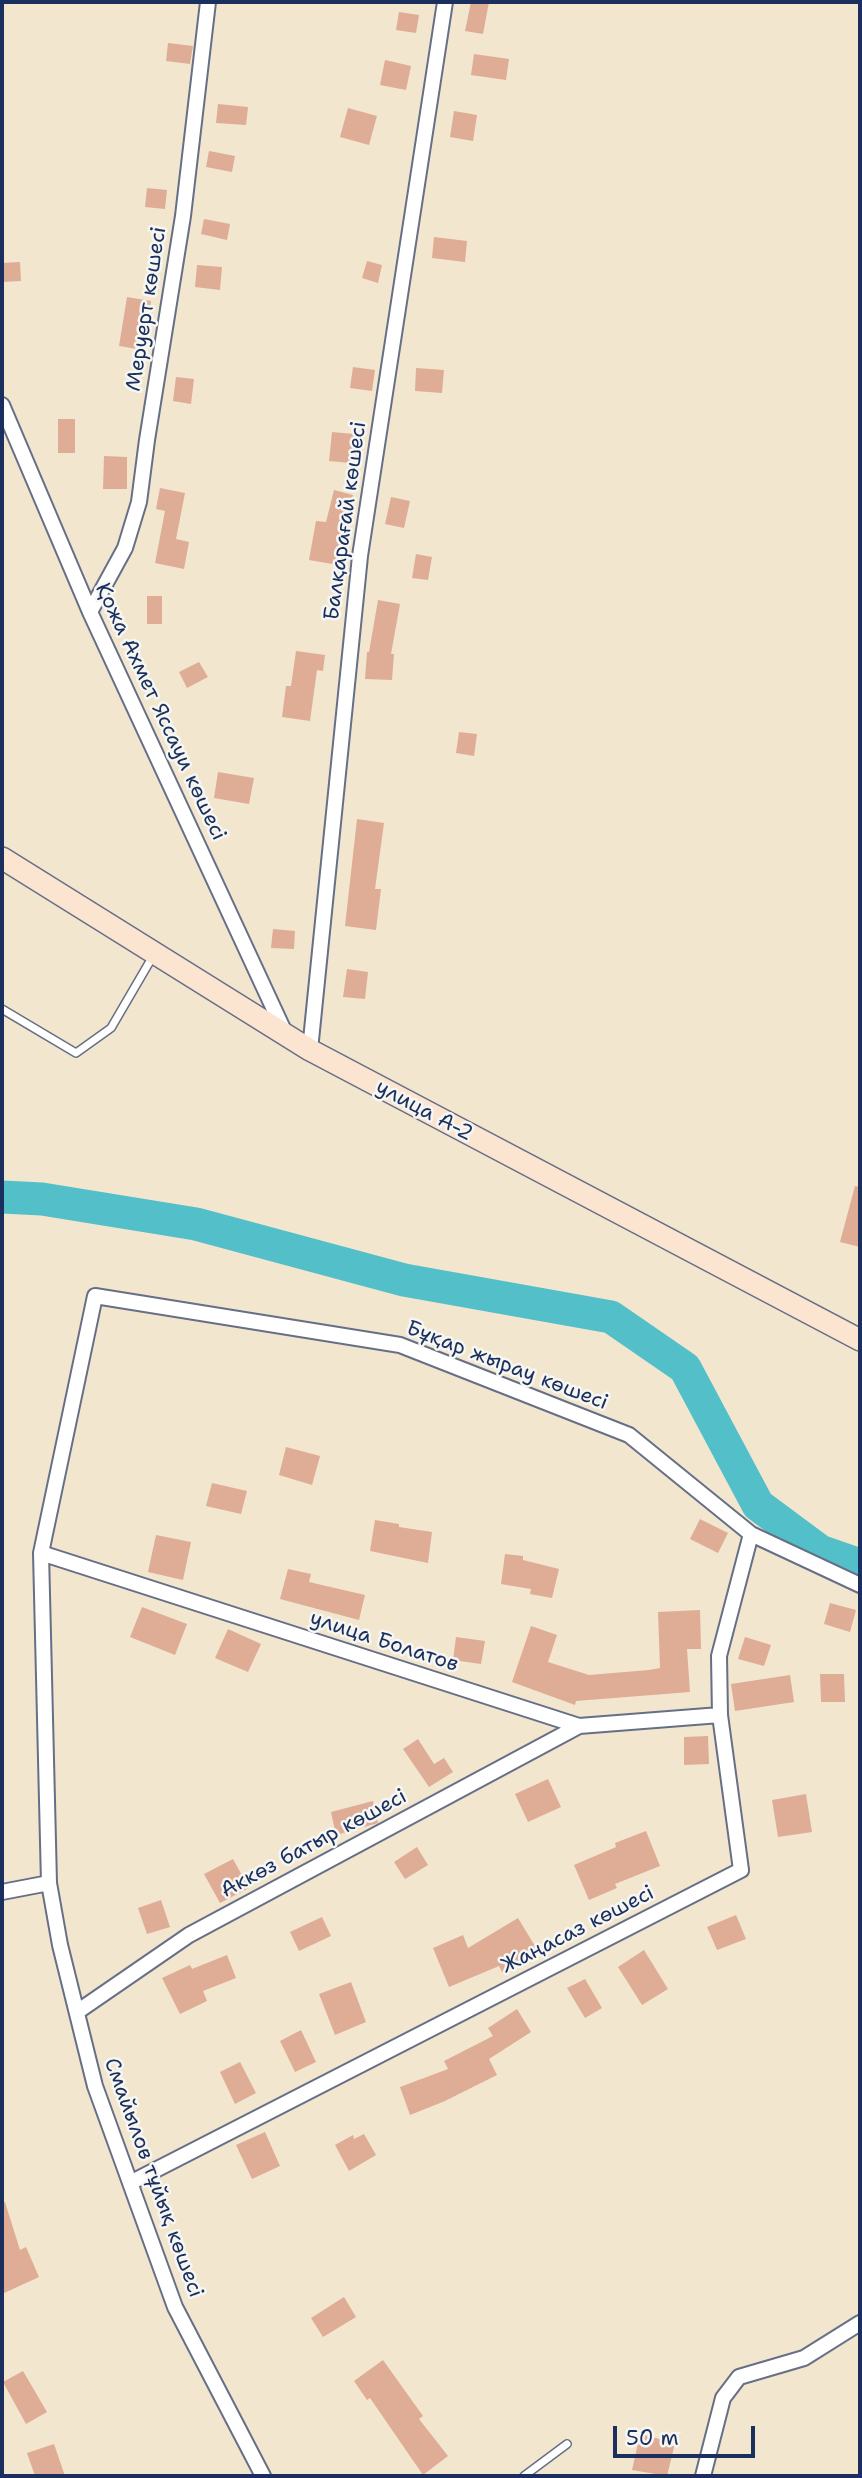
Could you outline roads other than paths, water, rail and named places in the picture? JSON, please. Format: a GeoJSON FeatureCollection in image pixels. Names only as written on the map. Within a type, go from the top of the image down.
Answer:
{"type":"FeatureCollection","features":[{"type":"Feature","properties":{"kind":"main road","name":"улица А-2"},"geometry":{"type":"LineString","coordinates":[[2,858],[310,1049],[860,1340]]}},
{"type":"Feature","properties":{"kind":"street","name":"Меруерт көшесі"},"geometry":{"type":"LineString","coordinates":[[90,612],[125,548],[139,502],[183,216],[208,2]]}},
{"type":"Feature","properties":{"kind":"street","name":"Балқарағай көшесі"},"geometry":{"type":"LineString","coordinates":[[310,1049],[360,556],[445,2]]}},
{"type":"Feature","properties":{"kind":"street","name":"Қожа Ахмет Яссауи көшесі"},"geometry":{"type":"LineString","coordinates":[[2,405],[90,612],[286,1034]]}},
{"type":"Feature","properties":{"kind":"street","name":"Бұқар жырау көшесі"},"geometry":{"type":"LineString","coordinates":[[95,1296],[400,1345],[629,1436],[751,1534],[860,1585]]}},
{"type":"Feature","properties":{"kind":"street","name":"Смайылов тұйық көшесі"},"geometry":{"type":"LineString","coordinates":[[95,1296],[41,1553],[49,1883],[60,1945],[95,2085],[130,2183],[175,2306],[263,2476]]}},
{"type":"Feature","properties":{"kind":"street","name":"Жаңасаз көшесі"},"geometry":{"type":"LineString","coordinates":[[130,2183],[741,1870],[720,1715],[719,1656],[751,1534]]}},
{"type":"Feature","properties":{"kind":"street","name":"улица Болатов"},"geometry":{"type":"LineString","coordinates":[[41,1553],[579,1726],[720,1715]]}},
{"type":"Feature","properties":{"kind":"street","name":"Аккөз батыр көшесі"},"geometry":{"type":"LineString","coordinates":[[77,2012],[189,1935],[579,1726]]}},
{"type":"Feature","properties":{"kind":"street"},"geometry":{"type":"LineString","coordinates":[[2,1892],[49,1883]]}},
{"type":"Feature","properties":{"kind":"street"},"geometry":{"type":"LineString","coordinates":[[703,2476],[723,2398],[739,2377],[804,2358],[860,2323]]}},
{"type":"Feature","properties":{"kind":"lane"},"geometry":{"type":"LineString","coordinates":[[2,1009],[76,1053],[111,1028],[154,954]]}},
{"type":"Feature","properties":{"kind":"lane"},"geometry":{"type":"LineString","coordinates":[[524,2476],[566,2444]]}},
{"type":"Feature","properties":{"kind":"waterway"},"geometry":{"type":"LineString","coordinates":[[2,1197],[42,1199],[196,1224],[404,1280],[611,1317],[685,1368],[758,1505],[820,1551],[860,1565]]}}]}
